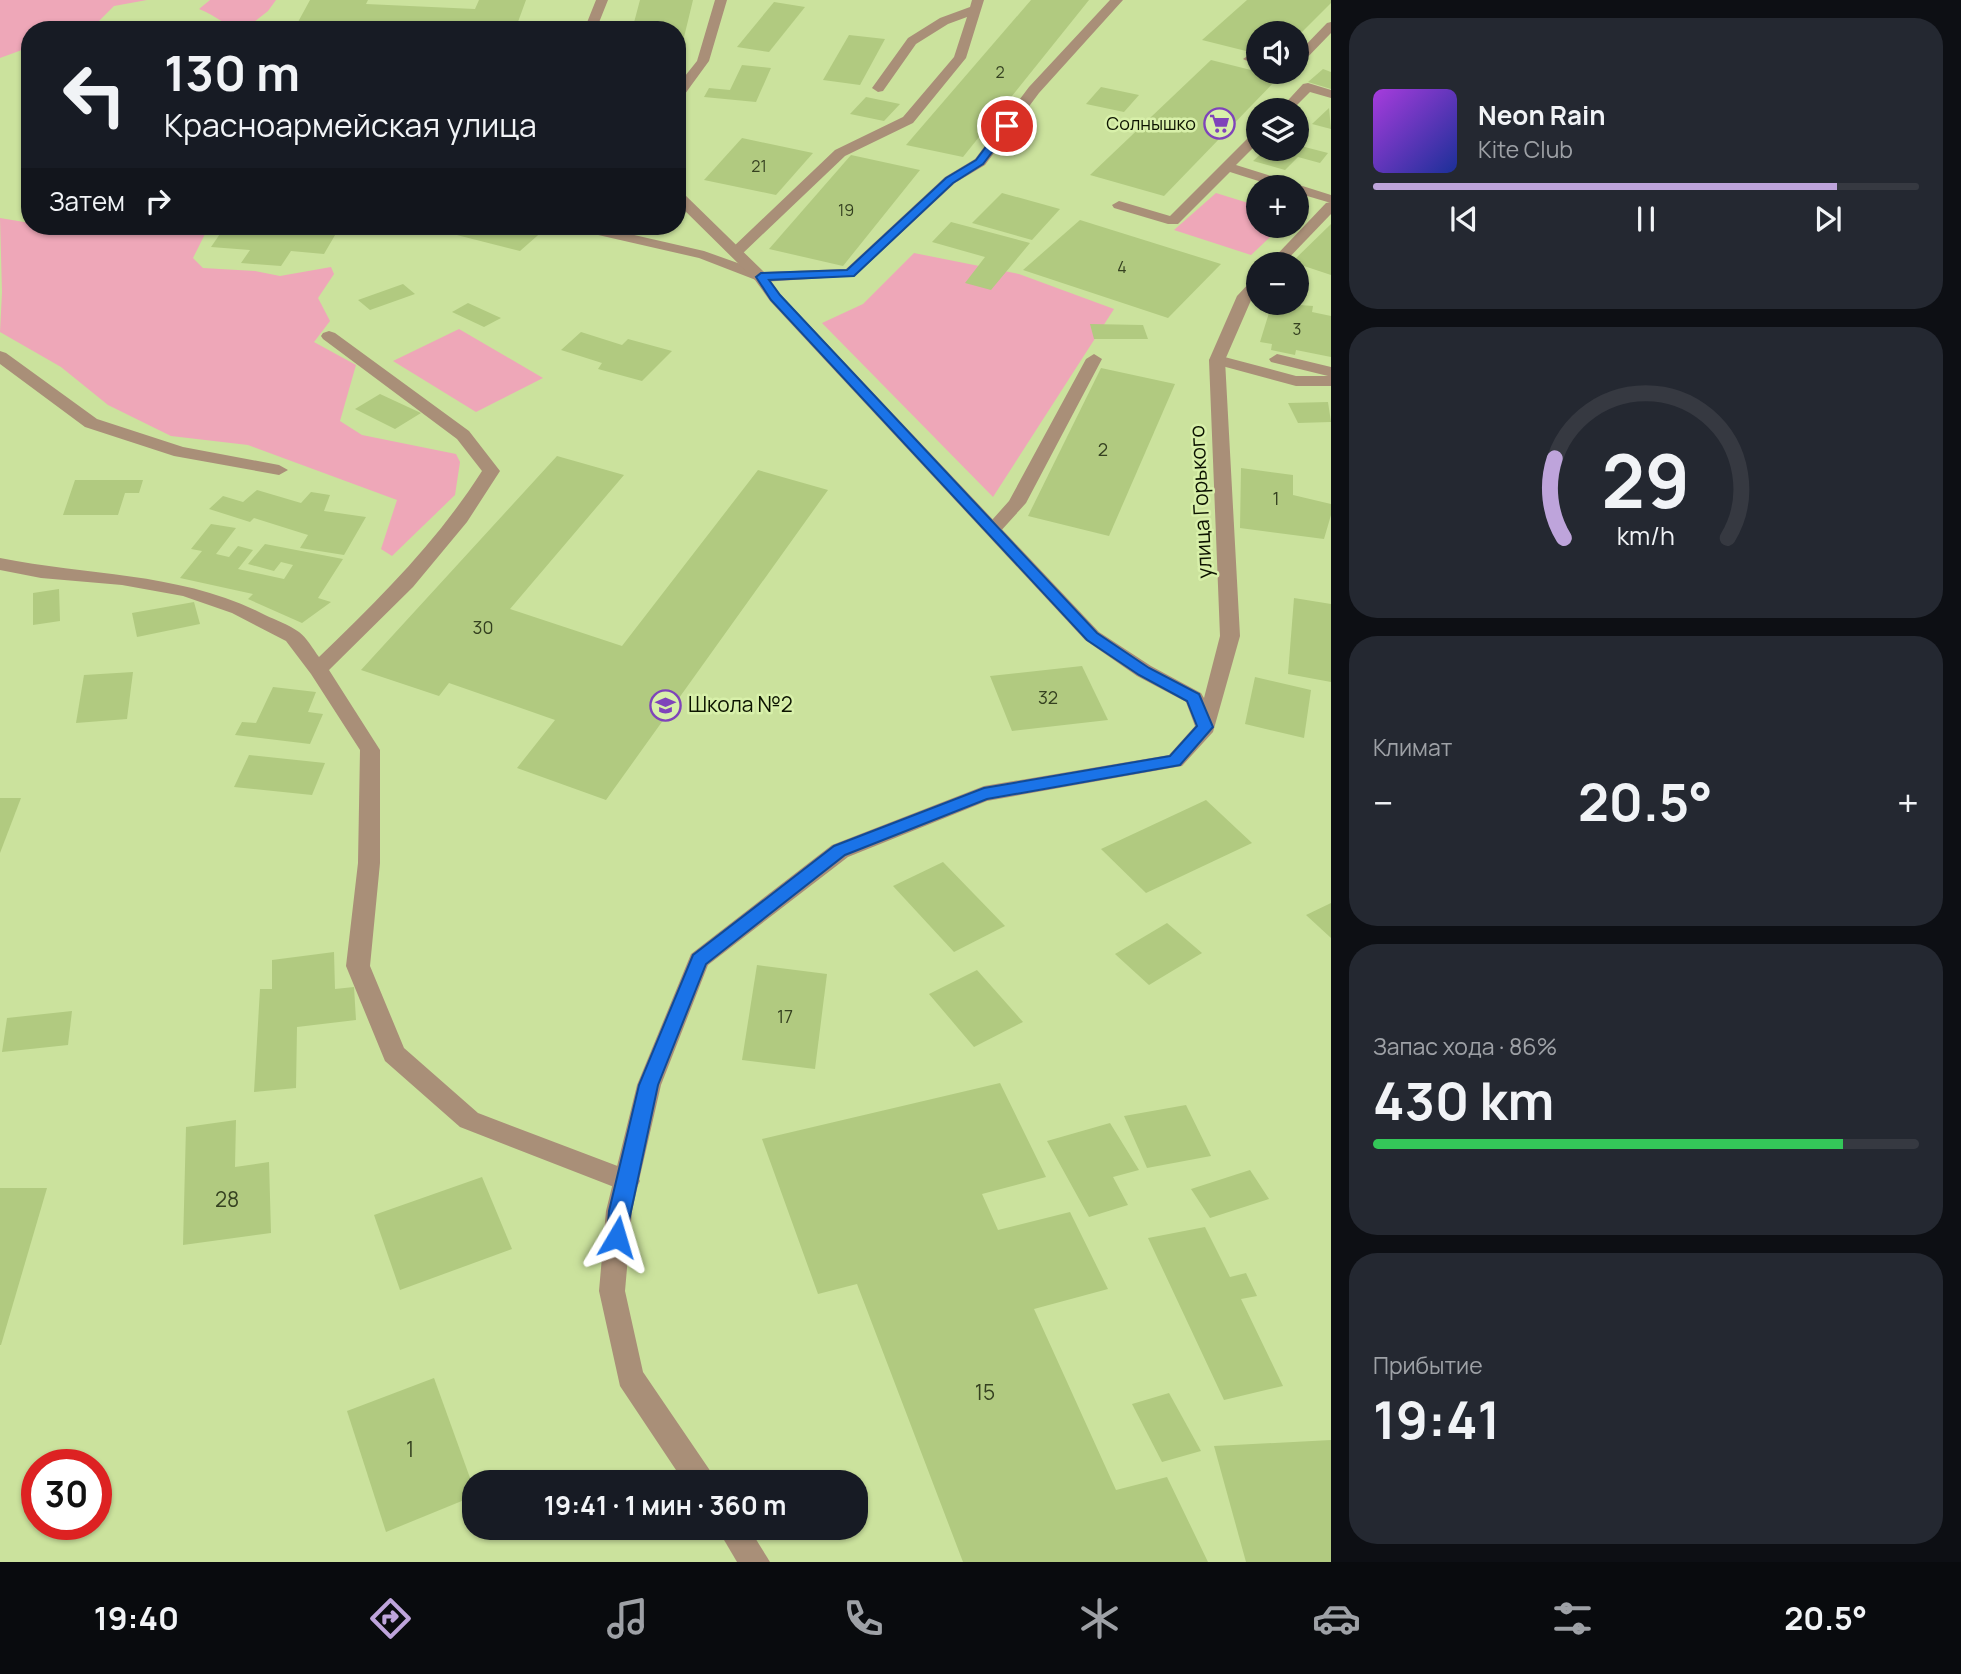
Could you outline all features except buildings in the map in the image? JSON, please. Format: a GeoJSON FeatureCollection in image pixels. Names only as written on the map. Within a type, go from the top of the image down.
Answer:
{"type":"FeatureCollection","features":[{"type":"Feature","properties":{"kind":"street"},"geometry":{"type":"LineString","coordinates":[[594,21],[602,0]]}},
{"type":"Feature","properties":{"kind":"street"},"geometry":{"type":"LineString","coordinates":[[686,84],[704,61],[721,0]]}},
{"type":"Feature","properties":{"kind":"street"},"geometry":{"type":"LineString","coordinates":[[616,235],[704,255],[761,277],[850,274],[950,180],[980,162],[1034,90],[1117,0]]}},
{"type":"Feature","properties":{"kind":"street"},"geometry":{"type":"LineString","coordinates":[[736,252],[840,153],[908,120],[960,58],[976,5]]}},
{"type":"Feature","properties":{"kind":"street"},"geometry":{"type":"LineString","coordinates":[[878,88],[912,41],[976,5]]}},
{"type":"Feature","properties":{"kind":"street"},"geometry":{"type":"LineString","coordinates":[[1309,49],[1331,26]]}},
{"type":"Feature","properties":{"kind":"street"},"geometry":{"type":"LineString","coordinates":[[1293,98],[1304,83],[1331,94]]}},
{"type":"Feature","properties":{"kind":"street"},"geometry":{"type":"LineString","coordinates":[[1119,205],[1173,221],[1246,148]]}},
{"type":"Feature","properties":{"kind":"street"},"geometry":{"type":"LineString","coordinates":[[1227,167],[1253,175]]}},
{"type":"Feature","properties":{"kind":"street"},"geometry":{"type":"LineString","coordinates":[[1309,192],[1331,199]]}},
{"type":"Feature","properties":{"kind":"street"},"geometry":{"type":"LineString","coordinates":[[686,204],[761,277],[775,298],[1092,636],[1144,671],[1194,698],[1206,727],[1175,761],[984,794],[840,850],[699,960],[649,1085],[619,1211],[612,1291],[630,1377],[693,1470]]}},
{"type":"Feature","properties":{"kind":"street"},"geometry":{"type":"LineString","coordinates":[[1287,252],[1331,206]]}},
{"type":"Feature","properties":{"kind":"street","name":"улица Горького"},"geometry":{"type":"LineString","coordinates":[[1206,727],[1230,636],[1217,360],[1246,295]]}},
{"type":"Feature","properties":{"kind":"street"},"geometry":{"type":"LineString","coordinates":[[318,668],[406,583],[461,518],[491,471],[463,435],[329,336]]}},
{"type":"Feature","properties":{"kind":"street"},"geometry":{"type":"LineString","coordinates":[[0,356],[91,423],[180,452],[279,470]]}},
{"type":"Feature","properties":{"kind":"street"},"geometry":{"type":"LineString","coordinates":[[993,529],[1017,503],[1094,359]]}},
{"type":"Feature","properties":{"kind":"street"},"geometry":{"type":"LineString","coordinates":[[1277,359],[1331,372]]}},
{"type":"Feature","properties":{"kind":"street"},"geometry":{"type":"LineString","coordinates":[[1217,360],[1296,381],[1331,381]]}},
{"type":"Feature","properties":{"kind":"street"},"geometry":{"type":"LineString","coordinates":[[0,564],[41,572],[122,579],[186,591],[239,610],[293,637],[318,668],[370,750],[369,863],[358,966],[394,1054],[469,1121],[627,1181]]}},
{"type":"Feature","properties":{"kind":"street"},"geometry":{"type":"LineString","coordinates":[[740,1540],[755,1562]]}},
{"type":"Feature","properties":{"kind":"shaded area"},"geometry":{"type":"Polygon","coordinates":[[[0,0],[147,0],[114,6],[99,21],[21,21],[21,50],[0,58],[0,0]]]}},
{"type":"Feature","properties":{"kind":"shaded area"},"geometry":{"type":"Polygon","coordinates":[[[210,0],[276,0],[255,21],[221,21],[199,9],[210,0]]]}},
{"type":"Feature","properties":{"kind":"shaded area"},"geometry":{"type":"Polygon","coordinates":[[[1216,193],[1246,202],[1246,238],[1269,238],[1254,252],[1246,253],[1174,230],[1216,193]]]}},
{"type":"Feature","properties":{"kind":"shaded area"},"geometry":{"type":"Polygon","coordinates":[[[0,218],[21,222],[21,235],[204,235],[193,258],[203,268],[255,271],[280,276],[331,267],[334,274],[318,298],[330,321],[314,342],[356,365],[340,421],[362,435],[456,454],[460,462],[455,495],[392,556],[381,549],[397,500],[248,445],[171,436],[108,405],[61,367],[0,332],[0,218]]]}},
{"type":"Feature","properties":{"kind":"shaded area"},"geometry":{"type":"Polygon","coordinates":[[[914,253],[1019,274],[1114,309],[993,497],[822,323],[863,304],[914,253]]]}},
{"type":"Feature","properties":{"kind":"shaded area"},"geometry":{"type":"Polygon","coordinates":[[[459,329],[543,378],[476,412],[393,361],[459,329]]]}},
{"type":"Feature","properties":{"kind":"place","name":"Солнышко"},"geometry":{"type":"Point","coordinates":[1219,124]}},
{"type":"Feature","properties":{"kind":"place","name":"Школа №2"},"geometry":{"type":"Point","coordinates":[665,705]}},
{"type":"Feature","properties":{"kind":"route"},"geometry":{"type":"LineString","coordinates":[[617,1237],[619,1211],[649,1085],[699,960],[840,850],[984,794],[1175,761],[1206,727],[1194,698],[1144,671],[1092,636],[775,298],[761,277],[850,274],[950,180],[980,162],[1007,126]]}}]}
